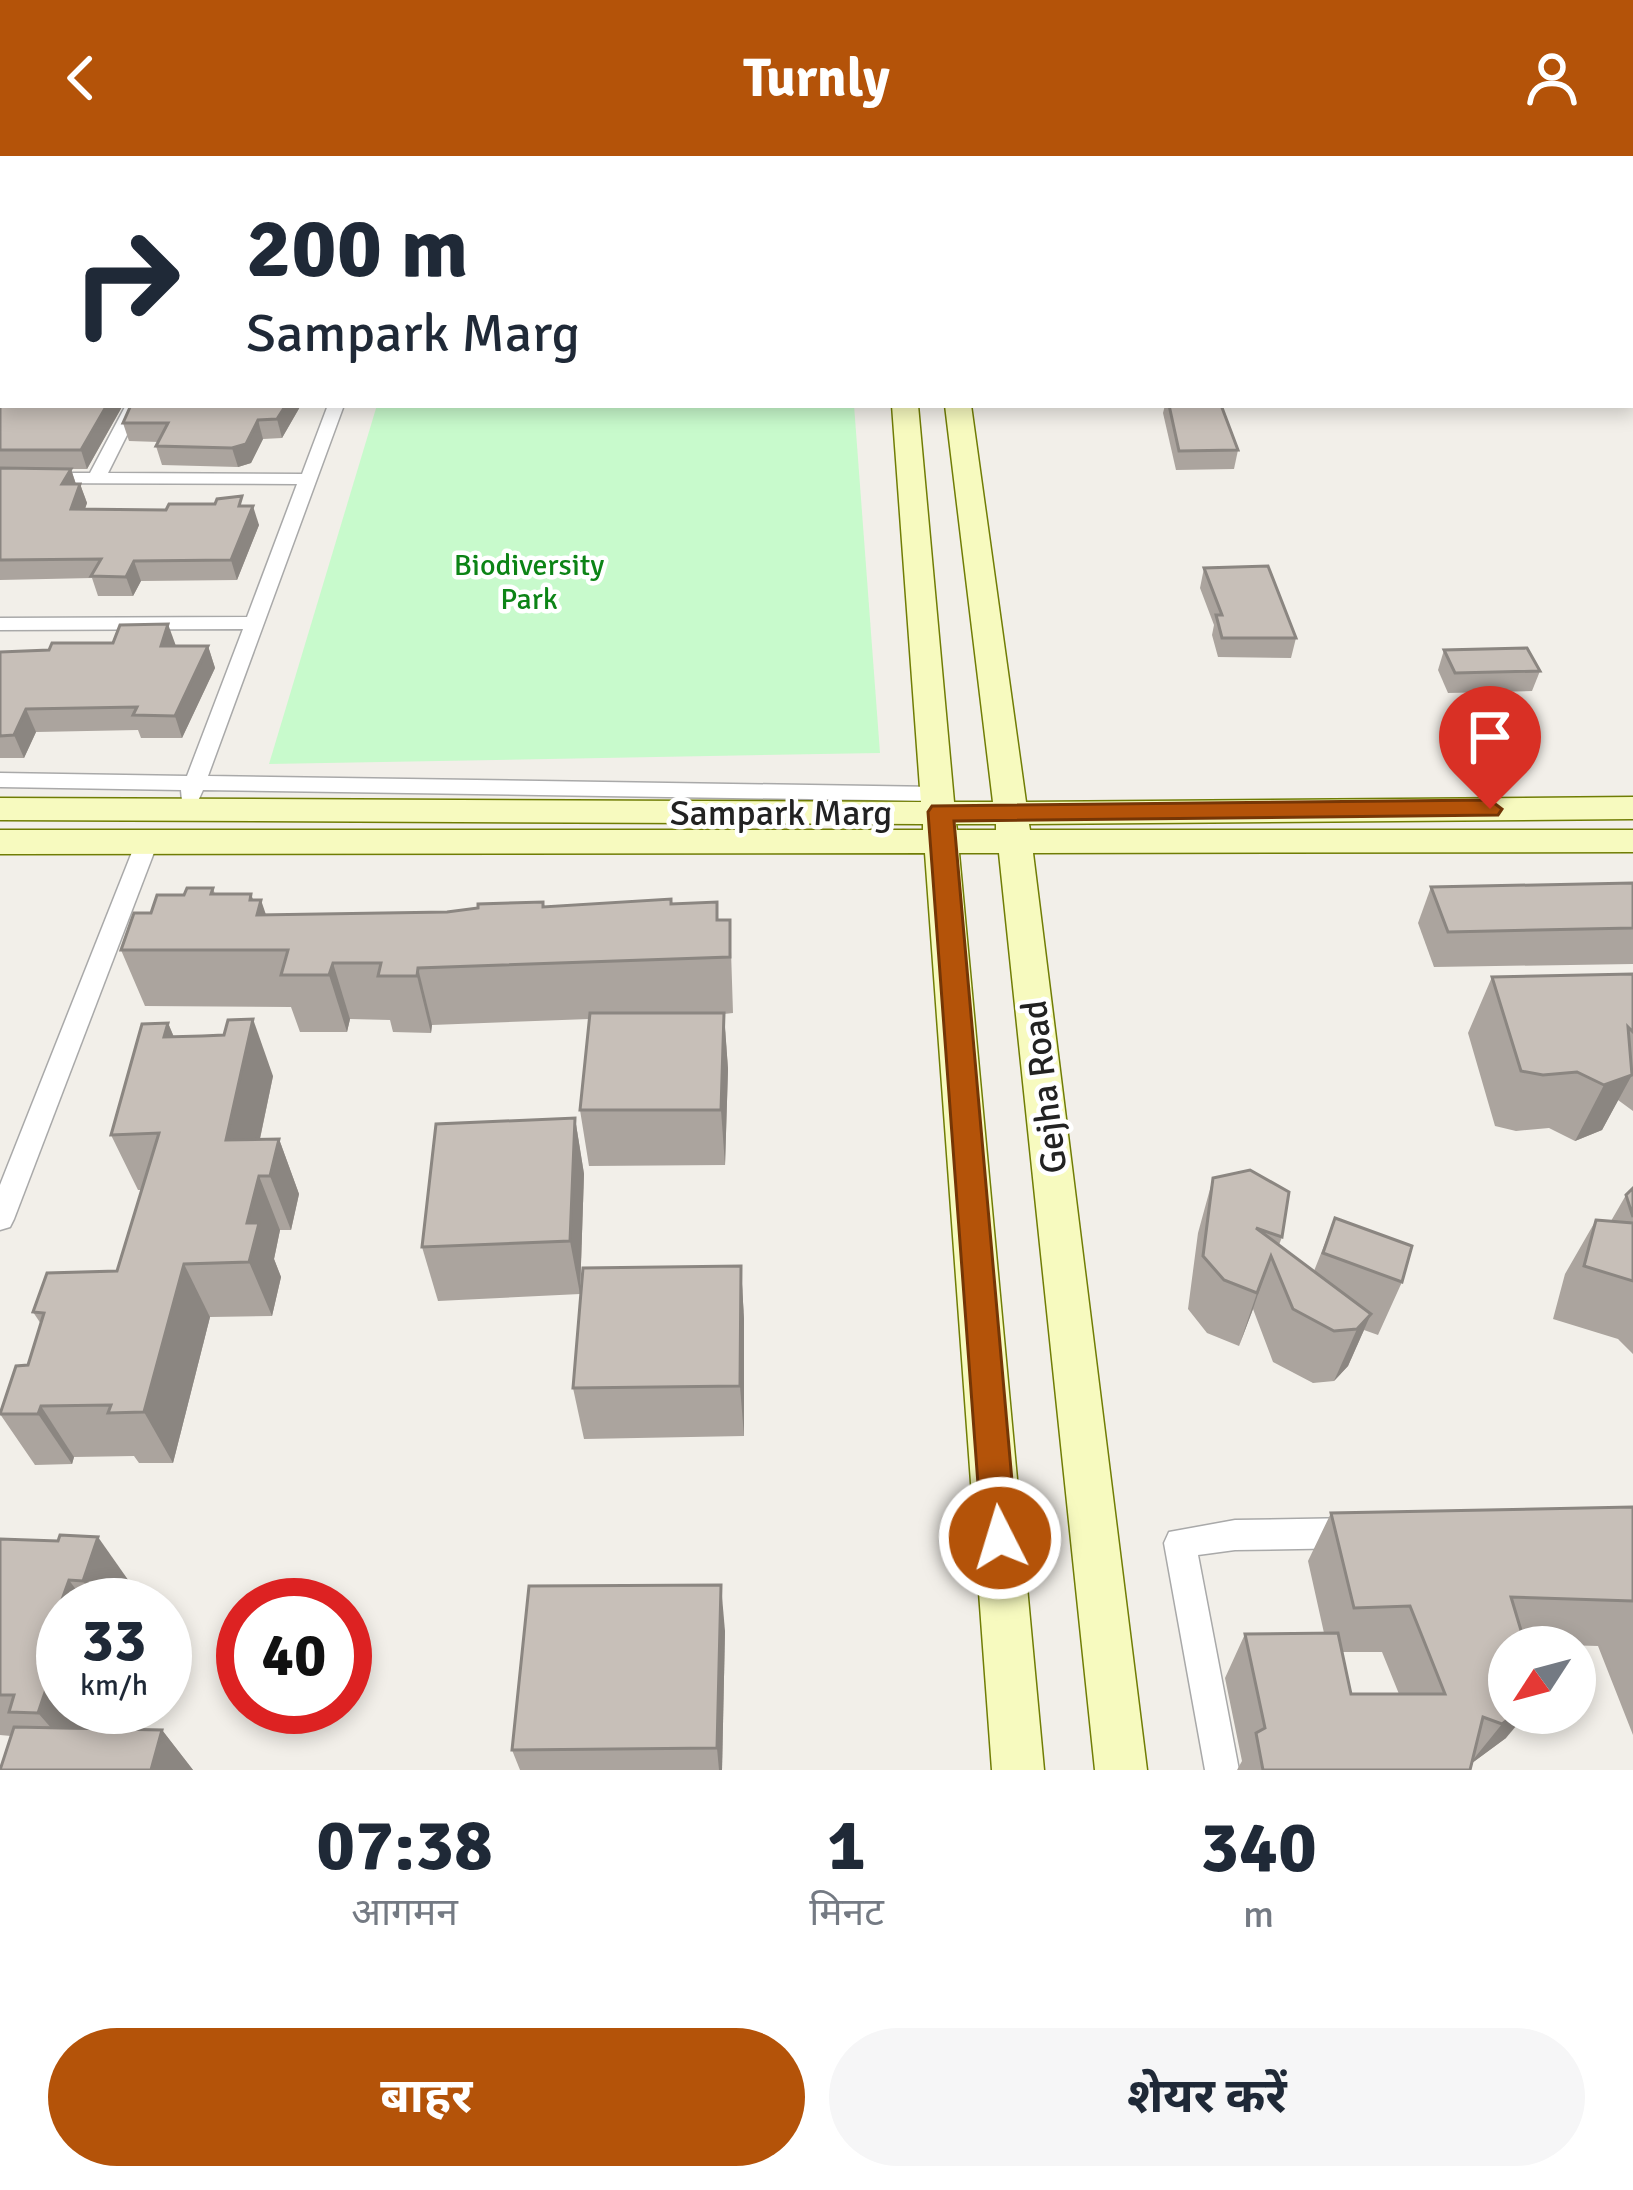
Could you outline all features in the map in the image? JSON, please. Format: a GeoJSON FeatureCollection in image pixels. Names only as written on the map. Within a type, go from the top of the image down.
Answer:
{"type":"FeatureCollection","features":[{"type":"Feature","properties":{"kind":"street"},"geometry":{"type":"LineString","coordinates":[[96,478],[132,408]]}},
{"type":"Feature","properties":{"kind":"street"},"geometry":{"type":"LineString","coordinates":[[0,780],[190,797],[335,408]]}},
{"type":"Feature","properties":{"kind":"street"},"geometry":{"type":"LineString","coordinates":[[905,408],[1018,1770]]}},
{"type":"Feature","properties":{"kind":"street","name":"Gejha Road"},"geometry":{"type":"LineString","coordinates":[[958,408],[1013,827],[1121,1770]]}},
{"type":"Feature","properties":{"kind":"street"},"geometry":{"type":"LineString","coordinates":[[0,478],[310,479]]}},
{"type":"Feature","properties":{"kind":"street"},"geometry":{"type":"LineString","coordinates":[[0,624],[251,623]]}},
{"type":"Feature","properties":{"kind":"street","name":"Sampark Marg"},"geometry":{"type":"LineString","coordinates":[[0,809],[190,797],[940,816],[1013,827],[1633,841]]}},
{"type":"Feature","properties":{"kind":"street","name":"Sampark Marg"},"geometry":{"type":"LineString","coordinates":[[1013,827],[1633,808]]}},
{"type":"Feature","properties":{"kind":"street","name":"Sampark Marg"},"geometry":{"type":"LineString","coordinates":[[0,842],[147,842],[940,816]]}},
{"type":"Feature","properties":{"kind":"street"},"geometry":{"type":"LineString","coordinates":[[0,1220],[147,842]]}},
{"type":"Feature","properties":{"kind":"street"},"geometry":{"type":"LineString","coordinates":[[1222,1770],[1180,1543],[1235,1535],[1375,1532]]}},
{"type":"Feature","properties":{"kind":"green space","name":"Biodiversity Park"},"geometry":{"type":"Polygon","coordinates":[[[376,408],[854,408],[880,753],[269,764],[376,408]]]}},
{"type":"Feature","properties":{"kind":"building"},"geometry":{"type":"Polygon","coordinates":[[[0,408],[105,408],[81,450],[0,450],[0,408]]]}},
{"type":"Feature","properties":{"kind":"building"},"geometry":{"type":"Polygon","coordinates":[[[130,408],[284,408],[277,419],[258,420],[246,444],[232,448],[156,446],[168,423],[123,423],[130,408]]]}},
{"type":"Feature","properties":{"kind":"building"},"geometry":{"type":"Polygon","coordinates":[[[1170,408],[1222,408],[1238,450],[1179,451],[1170,408]]]}},
{"type":"Feature","properties":{"kind":"building"},"geometry":{"type":"Polygon","coordinates":[[[0,468],[71,469],[62,484],[80,484],[71,509],[166,510],[169,504],[215,504],[217,499],[242,496],[239,506],[253,506],[231,560],[134,561],[126,577],[91,576],[101,559],[0,560],[0,468]]]}},
{"type":"Feature","properties":{"kind":"building"},"geometry":{"type":"Polygon","coordinates":[[[1268,566],[1296,638],[1222,638],[1216,615],[1222,615],[1204,568],[1268,566]]]}},
{"type":"Feature","properties":{"kind":"building"},"geometry":{"type":"Polygon","coordinates":[[[168,624],[161,646],[208,646],[175,716],[133,715],[137,707],[26,709],[14,735],[0,736],[0,652],[49,650],[52,643],[113,643],[120,625],[168,624]]]}},
{"type":"Feature","properties":{"kind":"building"},"geometry":{"type":"Polygon","coordinates":[[[1527,648],[1540,671],[1455,673],[1444,650],[1527,648]]]}},
{"type":"Feature","properties":{"kind":"building"},"geometry":{"type":"Polygon","coordinates":[[[1633,883],[1633,928],[1448,932],[1431,887],[1633,883]]]}},
{"type":"Feature","properties":{"kind":"building"},"geometry":{"type":"Polygon","coordinates":[[[187,888],[213,888],[211,894],[251,894],[250,900],[261,900],[257,915],[447,912],[478,908],[478,904],[543,902],[543,907],[671,899],[671,904],[717,902],[717,920],[730,920],[730,957],[418,968],[417,976],[378,976],[381,963],[333,963],[329,975],[281,975],[288,950],[121,950],[134,913],[151,913],[157,895],[184,895],[187,888]]]}},
{"type":"Feature","properties":{"kind":"building"},"geometry":{"type":"Polygon","coordinates":[[[1633,974],[1633,1032],[1628,1027],[1632,1075],[1604,1085],[1577,1072],[1543,1075],[1521,1071],[1492,977],[1633,974]]]}},
{"type":"Feature","properties":{"kind":"building"},"geometry":{"type":"Polygon","coordinates":[[[590,1013],[724,1013],[721,1110],[580,1110],[590,1013]]]}},
{"type":"Feature","properties":{"kind":"building"},"geometry":{"type":"Polygon","coordinates":[[[253,1019],[226,1140],[279,1139],[270,1176],[259,1176],[247,1223],[259,1223],[249,1262],[184,1264],[144,1412],[108,1413],[111,1405],[41,1406],[38,1414],[0,1414],[16,1366],[28,1365],[44,1313],[33,1312],[47,1273],[117,1271],[159,1133],[111,1135],[142,1024],[168,1023],[164,1037],[202,1036],[224,1035],[228,1020],[253,1019]]]}},
{"type":"Feature","properties":{"kind":"building"},"geometry":{"type":"Polygon","coordinates":[[[575,1118],[570,1241],[422,1247],[436,1124],[575,1118]]]}},
{"type":"Feature","properties":{"kind":"building"},"geometry":{"type":"Polygon","coordinates":[[[1250,1170],[1289,1192],[1282,1237],[1256,1228],[1371,1314],[1357,1329],[1334,1331],[1293,1309],[1271,1256],[1257,1293],[1224,1280],[1203,1256],[1213,1178],[1250,1170]]]}},
{"type":"Feature","properties":{"kind":"building"},"geometry":{"type":"Polygon","coordinates":[[[1633,1188],[1633,1217],[1626,1195],[1633,1188]]]}},
{"type":"Feature","properties":{"kind":"building"},"geometry":{"type":"Polygon","coordinates":[[[1335,1218],[1412,1246],[1402,1282],[1323,1253],[1335,1218]]]}},
{"type":"Feature","properties":{"kind":"building"},"geometry":{"type":"Polygon","coordinates":[[[1596,1220],[1633,1223],[1633,1281],[1584,1266],[1596,1220]]]}},
{"type":"Feature","properties":{"kind":"building"},"geometry":{"type":"Polygon","coordinates":[[[741,1266],[740,1386],[573,1388],[583,1268],[741,1266]]]}},
{"type":"Feature","properties":{"kind":"building"},"geometry":{"type":"Polygon","coordinates":[[[1633,1507],[1633,1601],[1511,1597],[1520,1626],[1488,1626],[1488,1719],[1483,1717],[1470,1770],[1263,1770],[1256,1733],[1265,1728],[1245,1634],[1338,1633],[1351,1694],[1445,1694],[1410,1606],[1354,1608],[1331,1513],[1633,1507]]]}},
{"type":"Feature","properties":{"kind":"building"},"geometry":{"type":"Polygon","coordinates":[[[60,1535],[98,1537],[84,1578],[36,1578],[36,1713],[9,1712],[14,1695],[0,1695],[0,1539],[58,1541],[60,1535]]]}},
{"type":"Feature","properties":{"kind":"building"},"geometry":{"type":"Polygon","coordinates":[[[721,1585],[717,1748],[512,1750],[529,1586],[721,1585]]]}},
{"type":"Feature","properties":{"kind":"building"},"geometry":{"type":"Polygon","coordinates":[[[14,1727],[36,1727],[36,1734],[161,1734],[151,1770],[0,1770],[14,1727]]]}},
{"type":"Feature","properties":{"kind":"route"},"geometry":{"type":"LineString","coordinates":[[1000,1538],[940,812],[1490,809]]}}]}
